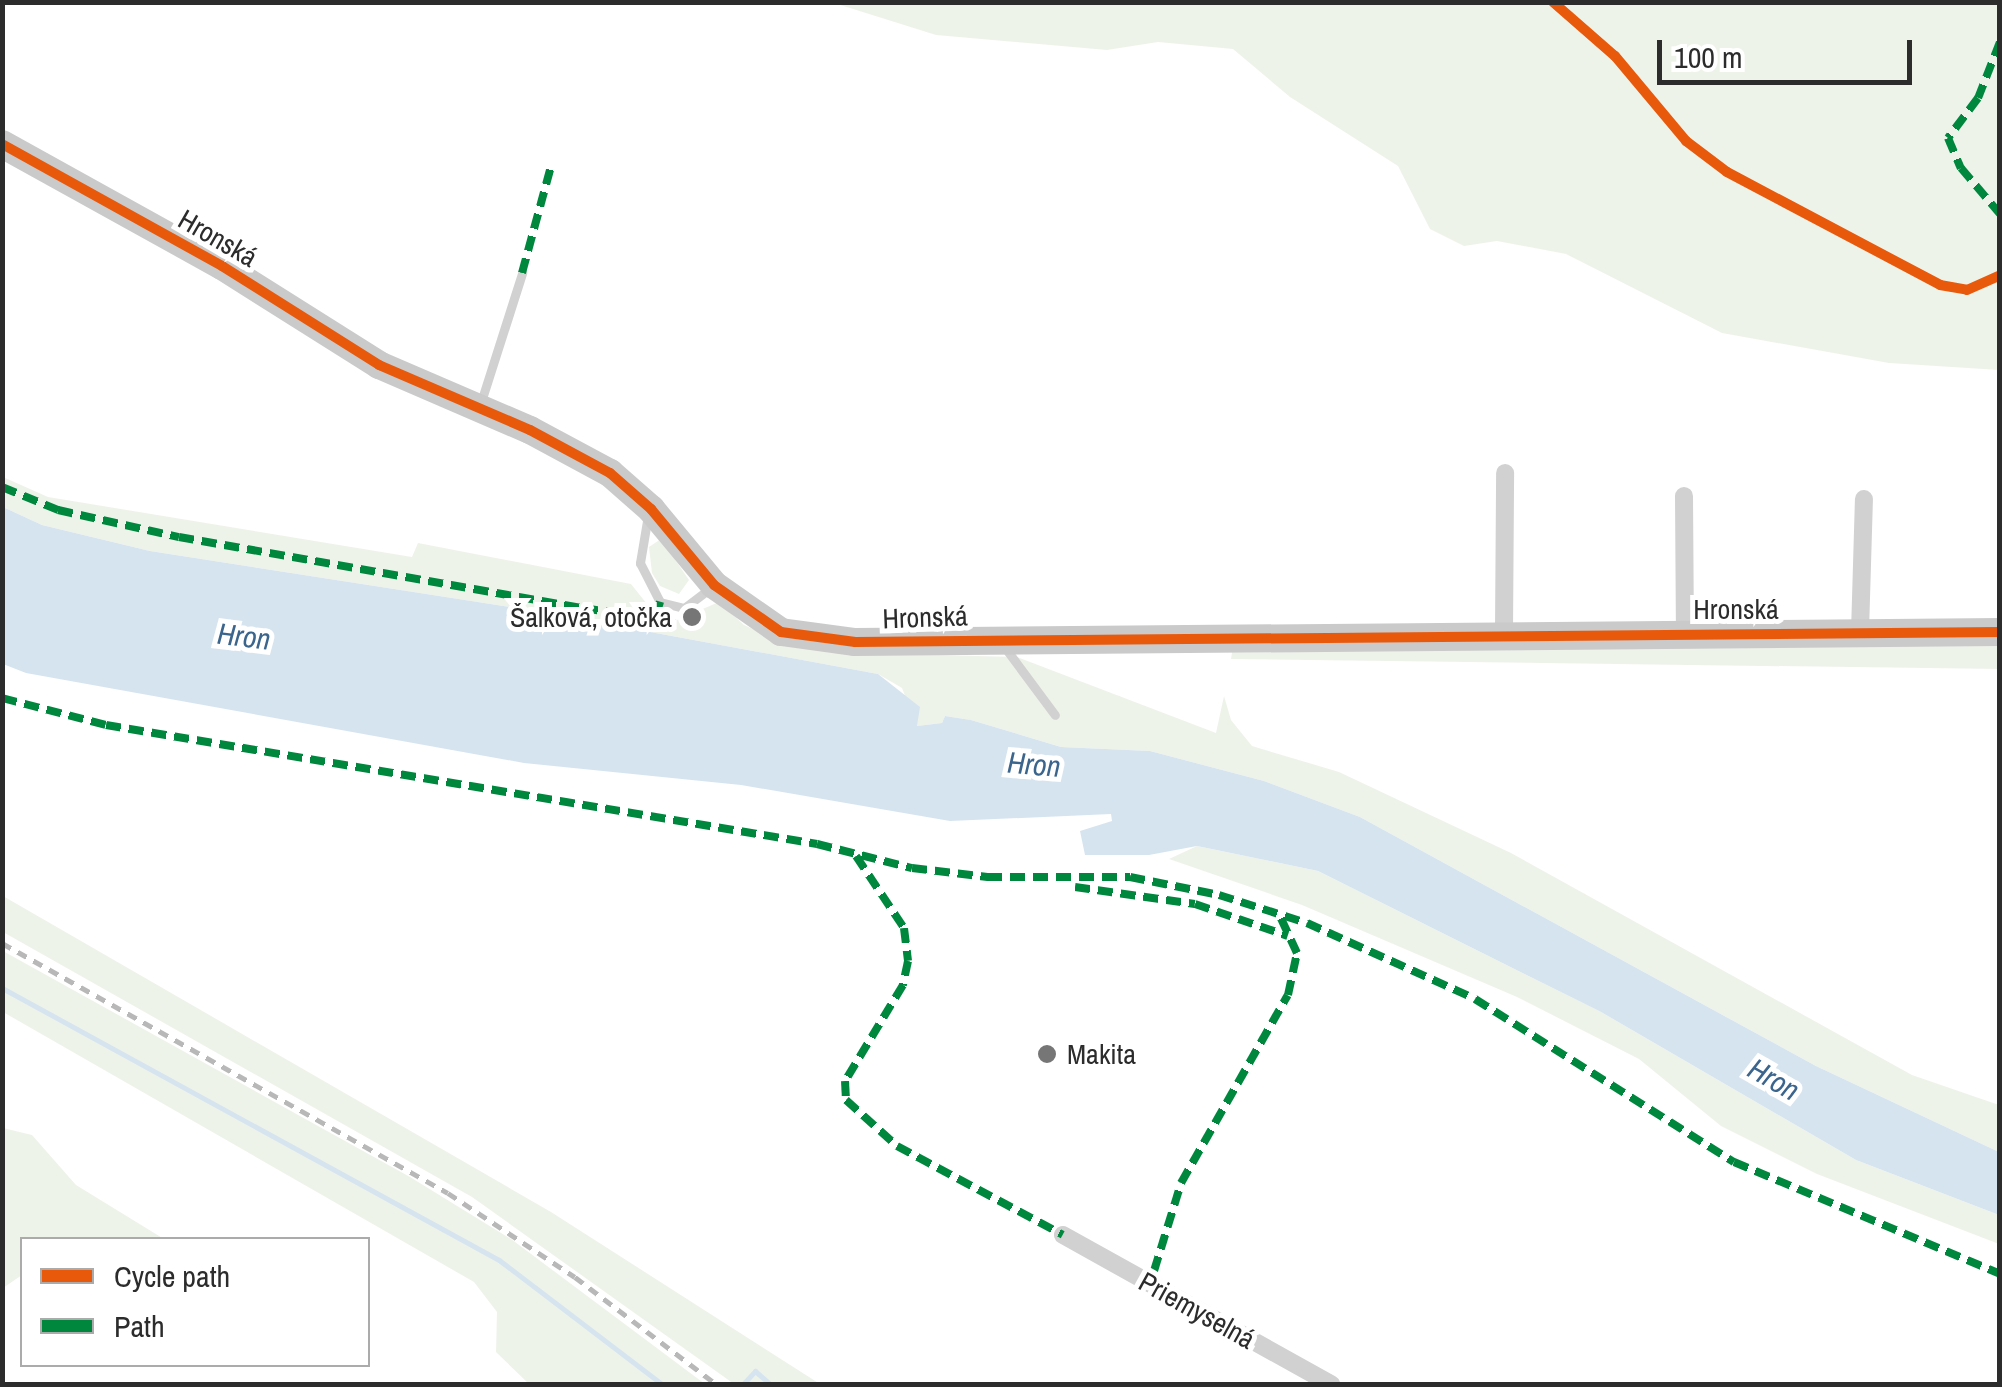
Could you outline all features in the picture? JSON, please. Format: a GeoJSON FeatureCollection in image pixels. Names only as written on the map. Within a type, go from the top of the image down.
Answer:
{"type":"FeatureCollection","features":[{"type":"Feature","properties":{"kind":"street","name":"Hronská"},"geometry":{"type":"LineString","coordinates":[[2,144],[222,266],[379,365],[576,452],[651,509],[714,585],[760,623],[803,637],[2000,632]]}},
{"type":"Feature","properties":{"kind":"street"},"geometry":{"type":"LineString","coordinates":[[1504,632],[1505,473]]}},
{"type":"Feature","properties":{"kind":"street","name":"Hronská"},"geometry":{"type":"LineString","coordinates":[[1684,496],[1685,632]]}},
{"type":"Feature","properties":{"kind":"street"},"geometry":{"type":"LineString","coordinates":[[1860,632],[1864,499]]}},
{"type":"Feature","properties":{"kind":"street","name":"Priemyselná"},"geometry":{"type":"LineString","coordinates":[[1063,1236],[1331,1384]]}},
{"type":"Feature","properties":{"kind":"lane"},"geometry":{"type":"LineString","coordinates":[[479,408],[522,272]]}},
{"type":"Feature","properties":{"kind":"lane"},"geometry":{"type":"LineString","coordinates":[[651,509],[639,544],[652,592],[660,602],[684,608],[714,585]]}},
{"type":"Feature","properties":{"kind":"lane"},"geometry":{"type":"LineString","coordinates":[[996,636],[1055,715]]}},
{"type":"Feature","properties":{"kind":"shaded area"},"geometry":{"type":"Polygon","coordinates":[[[834,3],[1999,3],[1999,370],[1889,363],[1722,333],[1566,254],[1497,241],[1464,246],[1430,229],[1398,166],[1290,97],[1233,49],[1158,42],[1107,50],[936,35],[834,3]]]}},
{"type":"Feature","properties":{"kind":"shaded area"},"geometry":{"type":"Polygon","coordinates":[[[3,477],[48,497],[412,557],[418,543],[631,584],[651,609],[677,620],[719,602],[744,625],[777,640],[859,653],[1017,657],[1216,733],[1224,696],[1231,720],[1252,746],[1339,772],[1511,853],[1912,1075],[1999,1105],[1999,1152],[1816,1066],[1360,817],[1264,781],[1150,751],[1061,747],[971,720],[945,716],[942,723],[917,726],[902,688],[878,674],[542,612],[150,551],[42,525],[3,507],[3,477]]]}},
{"type":"Feature","properties":{"kind":"shaded area"},"geometry":{"type":"Polygon","coordinates":[[[661,539],[689,580],[679,594],[660,586],[652,573],[649,547],[661,539]]]}},
{"type":"Feature","properties":{"kind":"shaded area"},"geometry":{"type":"Polygon","coordinates":[[[2000,644],[1999,669],[1231,659],[1233,647],[2000,644]]]}},
{"type":"Feature","properties":{"kind":"shaded area"},"geometry":{"type":"Polygon","coordinates":[[[1197,846],[1318,871],[1601,1012],[1856,1160],[1999,1215],[1999,1244],[1817,1174],[1721,1126],[1639,1059],[1517,997],[1302,905],[1169,859],[1197,846]]]}},
{"type":"Feature","properties":{"kind":"shaded area"},"geometry":{"type":"Polygon","coordinates":[[[3,896],[551,1212],[820,1384],[734,1384],[472,1197],[3,932],[3,896]]]}},
{"type":"Feature","properties":{"kind":"shaded area"},"geometry":{"type":"Polygon","coordinates":[[[3,951],[410,1177],[511,1239],[705,1384],[529,1384],[496,1352],[497,1312],[474,1282],[3,1012],[3,951]]]}},
{"type":"Feature","properties":{"kind":"shaded area"},"geometry":{"type":"Polygon","coordinates":[[[3,1128],[32,1135],[76,1185],[161,1237],[20,1237],[20,1276],[3,1288],[3,1128]]]}},
{"type":"Feature","properties":{"kind":"water","name":"Hron"},"geometry":{"type":"Polygon","coordinates":[[[3,507],[42,525],[150,551],[542,612],[878,674],[920,707],[917,726],[942,723],[945,716],[971,720],[1061,747],[1150,751],[1264,781],[1360,817],[1816,1066],[1999,1152],[1999,1215],[1856,1160],[1601,1012],[1318,871],[1197,846],[1149,855],[1085,855],[1080,831],[1112,821],[1111,814],[950,821],[741,785],[524,763],[26,673],[3,664],[3,507]]]}},
{"type":"Feature","properties":{"kind":"waterway"},"geometry":{"type":"LineString","coordinates":[[2,988],[499,1260],[662,1384]]}},
{"type":"Feature","properties":{"kind":"waterway"},"geometry":{"type":"LineString","coordinates":[[743,1384],[755,1371],[770,1384]]}},
{"type":"Feature","properties":{"kind":"railway"},"geometry":{"type":"LineString","coordinates":[[2,943],[448,1193],[575,1277],[716,1384]]}},
{"type":"Feature","properties":{"kind":"marked path"},"geometry":{"type":"LineString","coordinates":[[2000,42],[1978,98],[1948,138],[1961,168],[2000,214]]}},
{"type":"Feature","properties":{"kind":"marked path"},"geometry":{"type":"LineString","coordinates":[[522,273],[551,166]]}},
{"type":"Feature","properties":{"kind":"marked path"},"geometry":{"type":"LineString","coordinates":[[2,487],[58,510],[179,537],[583,608],[641,617],[656,615],[660,602]]}},
{"type":"Feature","properties":{"kind":"marked path"},"geometry":{"type":"LineString","coordinates":[[2,698],[106,725],[817,844],[912,868],[987,877],[1130,877],[1219,895],[1307,923],[1475,999],[1734,1162],[2000,1274]]}},
{"type":"Feature","properties":{"kind":"marked path"},"geometry":{"type":"LineString","coordinates":[[856,856],[904,928],[908,961],[903,985],[845,1081],[846,1100],[897,1146],[1063,1235]]}},
{"type":"Feature","properties":{"kind":"marked path"},"geometry":{"type":"LineString","coordinates":[[1075,887],[1195,904],[1288,936]]}},
{"type":"Feature","properties":{"kind":"marked path"},"geometry":{"type":"LineString","coordinates":[[1154,1271],[1181,1183],[1288,995],[1297,953],[1279,914]]}},
{"type":"Feature","properties":{"kind":"cycle path"},"geometry":{"type":"LineString","coordinates":[[1553,2],[1615,56],[1686,141],[1727,172],[1940,285],[1967,290],[2000,275]]}},
{"type":"Feature","properties":{"kind":"cycle path"},"geometry":{"type":"LineString","coordinates":[[2,144],[222,266],[379,365],[530,430],[610,473],[651,509],[714,585],[781,632],[855,642],[2000,632]]}},
{"type":"Feature","properties":{"kind":"place","name":"Šalková, otočka"},"geometry":{"type":"Point","coordinates":[692,617]}},
{"type":"Feature","properties":{"kind":"place","name":"Makita"},"geometry":{"type":"Point","coordinates":[1047,1054]}}]}
